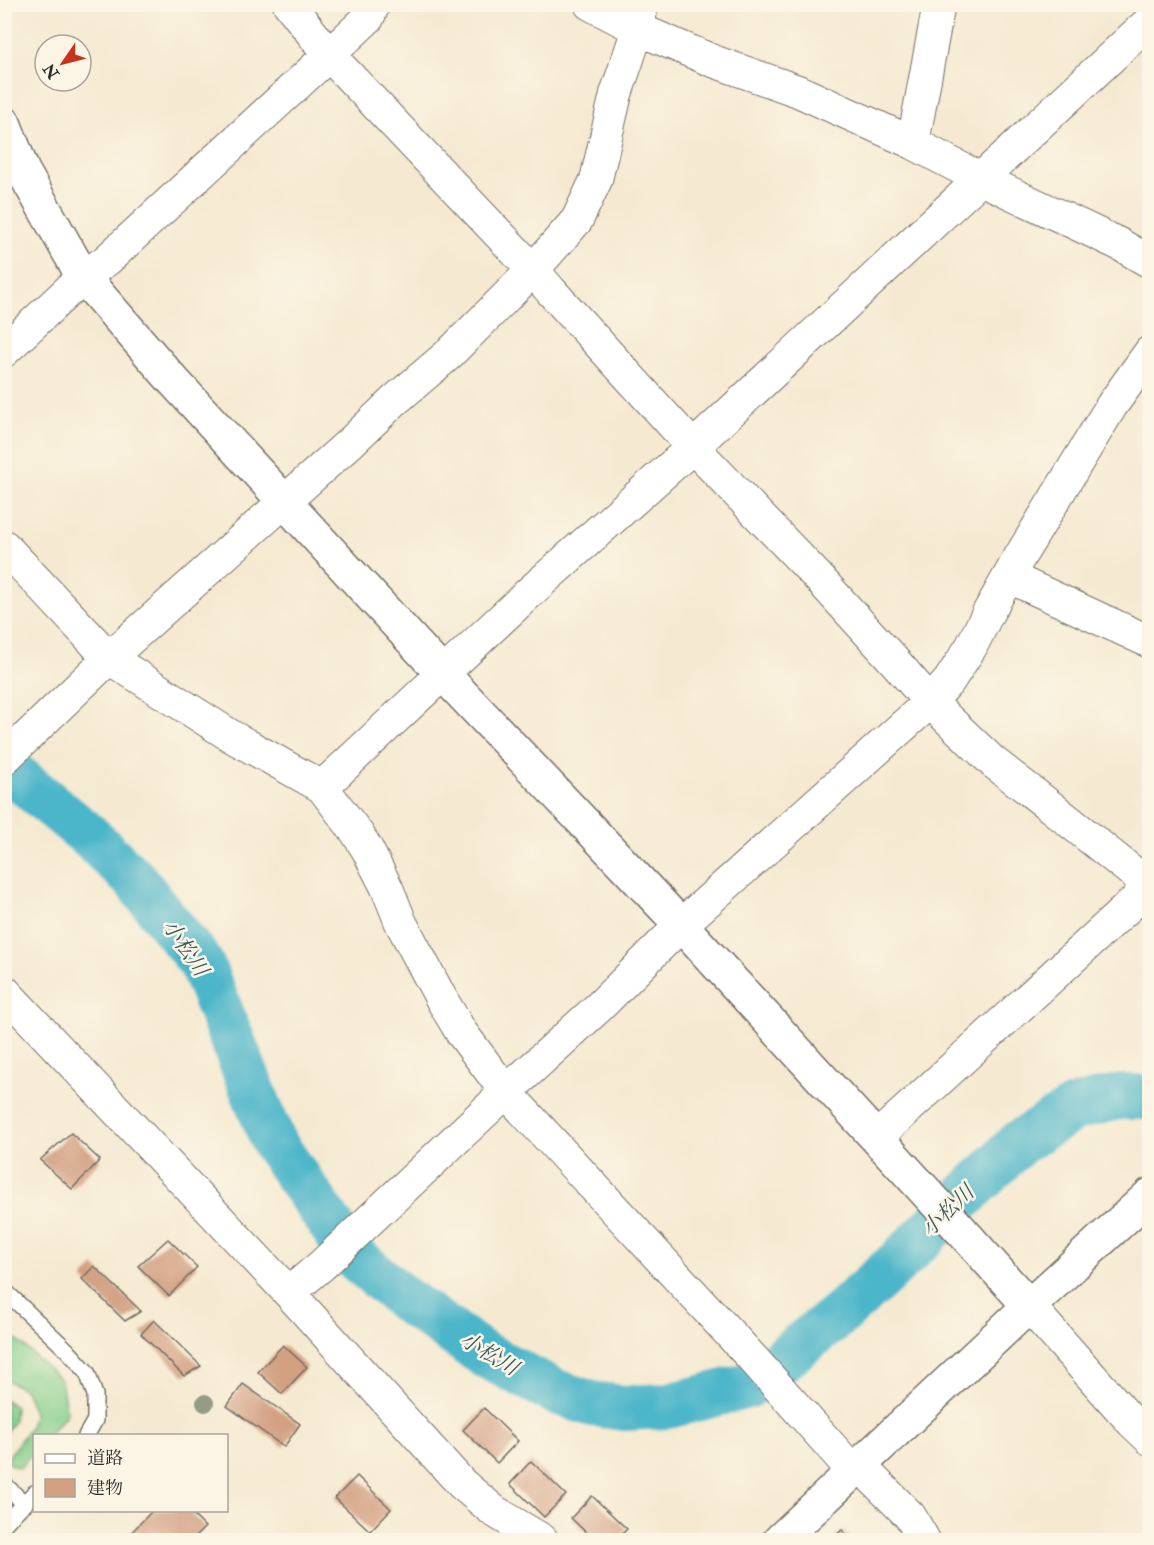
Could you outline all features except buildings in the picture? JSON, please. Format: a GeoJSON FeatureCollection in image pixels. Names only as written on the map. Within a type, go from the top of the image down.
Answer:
{"type":"FeatureCollection","features":[{"type":"Feature","properties":{"kind":"street"},"geometry":{"type":"LineString","coordinates":[[289,4],[329,55],[533,270],[693,447],[816,575],[930,702],[993,762],[1149,887],[876,1138]]}},
{"type":"Feature","properties":{"kind":"street"},"geometry":{"type":"LineString","coordinates":[[4,351],[83,277],[107,260],[329,55],[368,18],[374,4]]}},
{"type":"Feature","properties":{"kind":"street"},"geometry":{"type":"LineString","coordinates":[[590,4],[640,17],[713,60],[798,92],[913,143],[981,179],[1119,244],[1149,262]]}},
{"type":"Feature","properties":{"kind":"street"},"geometry":{"type":"LineString","coordinates":[[913,143],[939,4]]}},
{"type":"Feature","properties":{"kind":"street"},"geometry":{"type":"LineString","coordinates":[[12,753],[110,658],[449,354],[533,270],[577,220],[596,180],[616,94],[640,17]]}},
{"type":"Feature","properties":{"kind":"street"},"geometry":{"type":"LineString","coordinates":[[322,787],[530,592],[693,447],[1149,21]]}},
{"type":"Feature","properties":{"kind":"street"},"geometry":{"type":"LineString","coordinates":[[4,123],[23,171],[83,277],[169,376],[443,674],[681,925],[1149,1439]]}},
{"type":"Feature","properties":{"kind":"street"},"geometry":{"type":"LineString","coordinates":[[289,1293],[600,1006],[681,925],[930,702],[949,681],[960,664],[1112,405],[1149,352]]}},
{"type":"Feature","properties":{"kind":"street"},"geometry":{"type":"LineString","coordinates":[[4,546],[110,658],[231,736],[322,787],[357,832],[367,849],[387,888],[405,932],[456,1024],[506,1092],[782,1392],[856,1468],[910,1516],[924,1540]]}},
{"type":"Feature","properties":{"kind":"street"},"geometry":{"type":"LineString","coordinates":[[1009,577],[1149,642]]}},
{"type":"Feature","properties":{"kind":"street"},"geometry":{"type":"LineString","coordinates":[[4,991],[289,1293],[462,1484],[494,1511],[542,1540]]}},
{"type":"Feature","properties":{"kind":"street"},"geometry":{"type":"LineString","coordinates":[[780,1540],[1149,1195]]}},
{"type":"Feature","properties":{"kind":"lane"},"geometry":{"type":"LineString","coordinates":[[4,1290],[87,1372],[95,1395],[95,1420],[87,1434]]}},
{"type":"Feature","properties":{"kind":"lane"},"geometry":{"type":"LineString","coordinates":[[4,1485],[29,1498],[4,1524]]}},
{"type":"Feature","properties":{"kind":"green space"},"geometry":{"type":"Polygon","coordinates":[[[4,1328],[61,1380],[67,1414],[49,1434],[33,1434],[33,1452],[20,1468],[11,1465],[8,1461],[9,1456],[30,1427],[34,1413],[25,1390],[5,1379],[4,1328]]]}},
{"type":"Feature","properties":{"kind":"green space"},"geometry":{"type":"Polygon","coordinates":[[[5,1399],[15,1407],[14,1421],[5,1433],[5,1399]]]}},
{"type":"Feature","properties":{"kind":"waterway","name":"小松川"},"geometry":{"type":"LineString","coordinates":[[4,766],[88,835],[135,880],[201,963],[274,1143],[351,1254],[405,1300],[485,1355],[556,1392],[592,1404],[624,1408],[668,1406],[748,1386],[841,1313],[899,1261],[1020,1142],[1075,1108],[1118,1097],[1150,1097]]}}]}
